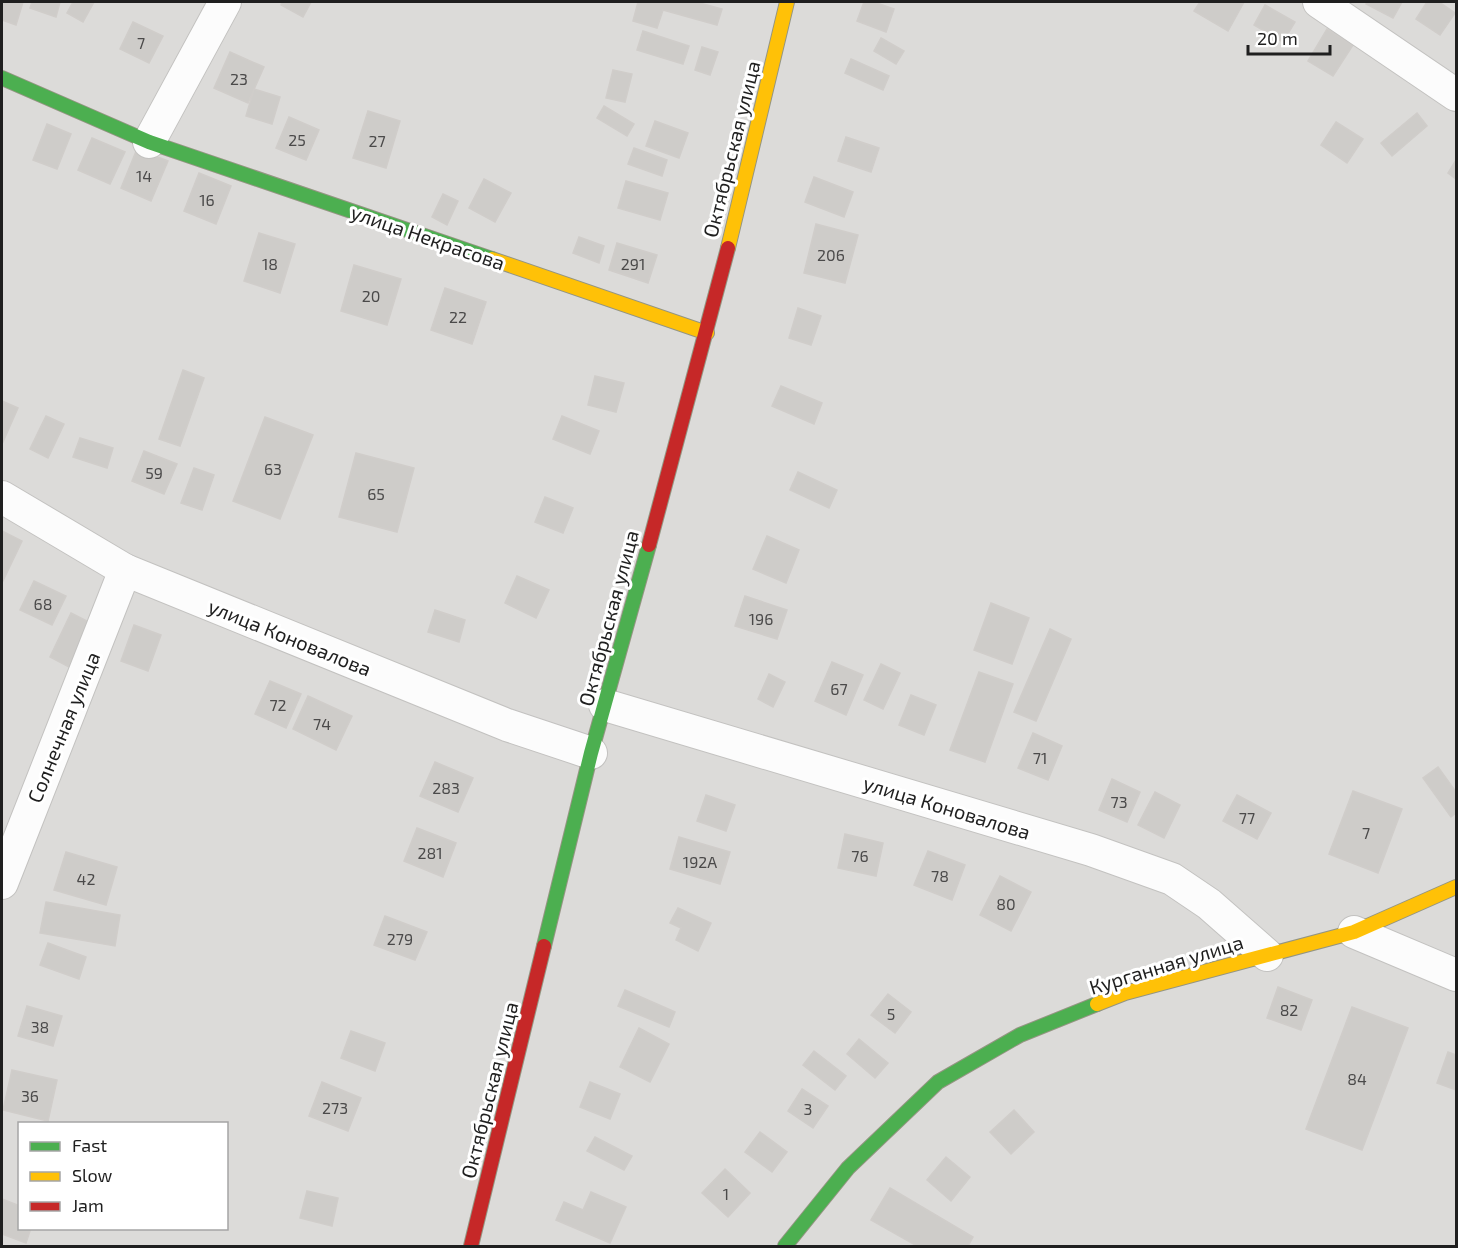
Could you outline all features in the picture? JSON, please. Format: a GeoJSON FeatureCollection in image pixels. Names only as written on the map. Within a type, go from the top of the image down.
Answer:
{"type":"FeatureCollection","features":[{"type":"Feature","properties":{"kind":"street"},"geometry":{"type":"LineString","coordinates":[[149,142],[225,2]]}},
{"type":"Feature","properties":{"kind":"street","name":"Октябрьская улица"},"geometry":{"type":"LineString","coordinates":[[471,1246],[591,753],[707,333],[787,2]]}},
{"type":"Feature","properties":{"kind":"street"},"geometry":{"type":"LineString","coordinates":[[1319,2],[1456,95]]}},
{"type":"Feature","properties":{"kind":"street","name":"улица Некрасова"},"geometry":{"type":"LineString","coordinates":[[2,78],[149,142],[707,333]]}},
{"type":"Feature","properties":{"kind":"street","name":"улица Коновалова"},"geometry":{"type":"LineString","coordinates":[[2,497],[125,570],[507,725],[591,753]]}},
{"type":"Feature","properties":{"kind":"street","name":"Солнечная улица"},"geometry":{"type":"LineString","coordinates":[[2,883],[125,570]]}},
{"type":"Feature","properties":{"kind":"street","name":"улица Коновалова"},"geometry":{"type":"LineString","coordinates":[[605,705],[1091,850],[1172,879],[1209,904],[1267,955]]}},
{"type":"Feature","properties":{"kind":"street","name":"Курганная улица"},"geometry":{"type":"LineString","coordinates":[[784,1246],[848,1168],[938,1083],[1020,1035],[1125,993],[1354,932],[1456,887]]}},
{"type":"Feature","properties":{"kind":"street"},"geometry":{"type":"LineString","coordinates":[[1354,932],[1456,975]]}},
{"type":"Feature","properties":{"kind":"shaded area"},"geometry":{"type":"Polygon","coordinates":[[[2,2],[1456,2],[1456,1246],[2,1246],[2,2]]]}},
{"type":"Feature","properties":{"kind":"building"},"geometry":{"type":"Polygon","coordinates":[[[2,2],[23,2],[16,25],[2,20],[2,2]]]}},
{"type":"Feature","properties":{"kind":"building"},"geometry":{"type":"Polygon","coordinates":[[[32,2],[60,2],[56,17],[30,8],[32,2]]]}},
{"type":"Feature","properties":{"kind":"building"},"geometry":{"type":"Polygon","coordinates":[[[73,2],[94,2],[83,22],[67,13],[73,2]]]}},
{"type":"Feature","properties":{"kind":"building"},"geometry":{"type":"Polygon","coordinates":[[[282,2],[311,2],[303,17],[281,5],[282,2]]]}},
{"type":"Feature","properties":{"kind":"building"},"geometry":{"type":"Polygon","coordinates":[[[638,2],[696,2],[722,9],[717,25],[663,10],[657,28],[633,21],[638,2]]]}},
{"type":"Feature","properties":{"kind":"building"},"geometry":{"type":"Polygon","coordinates":[[[864,2],[874,2],[894,9],[886,32],[857,21],[864,2]]]}},
{"type":"Feature","properties":{"kind":"building"},"geometry":{"type":"Polygon","coordinates":[[[1200,2],[1244,2],[1228,31],[1194,11],[1200,2]]]}},
{"type":"Feature","properties":{"kind":"building"},"geometry":{"type":"Polygon","coordinates":[[[1367,2],[1402,2],[1393,18],[1366,4],[1367,2]]]}},
{"type":"Feature","properties":{"kind":"building"},"geometry":{"type":"Polygon","coordinates":[[[1427,2],[1439,2],[1455,13],[1440,35],[1416,19],[1427,2]]]}},
{"type":"Feature","properties":{"kind":"building"},"geometry":{"type":"Polygon","coordinates":[[[1265,5],[1295,22],[1283,42],[1254,25],[1265,5]]]}},
{"type":"Feature","properties":{"kind":"building"},"geometry":{"type":"Polygon","coordinates":[[[133,22],[163,36],[149,63],[120,49],[133,22]]]}},
{"type":"Feature","properties":{"kind":"building"},"geometry":{"type":"Polygon","coordinates":[[[1327,29],[1353,45],[1333,76],[1308,61],[1327,29]]]}},
{"type":"Feature","properties":{"kind":"building"},"geometry":{"type":"Polygon","coordinates":[[[643,31],[689,46],[683,64],[637,50],[643,31]]]}},
{"type":"Feature","properties":{"kind":"building"},"geometry":{"type":"Polygon","coordinates":[[[881,38],[904,51],[896,64],[874,51],[881,38]]]}},
{"type":"Feature","properties":{"kind":"building"},"geometry":{"type":"Polygon","coordinates":[[[702,47],[718,52],[710,75],[695,70],[702,47]]]}},
{"type":"Feature","properties":{"kind":"building"},"geometry":{"type":"Polygon","coordinates":[[[230,52],[264,67],[248,103],[214,88],[230,52]]]}},
{"type":"Feature","properties":{"kind":"building"},"geometry":{"type":"Polygon","coordinates":[[[851,59],[889,76],[883,90],[845,73],[851,59]]]}},
{"type":"Feature","properties":{"kind":"building"},"geometry":{"type":"Polygon","coordinates":[[[613,70],[632,74],[625,102],[606,98],[613,70]]]}},
{"type":"Feature","properties":{"kind":"building"},"geometry":{"type":"Polygon","coordinates":[[[254,89],[280,97],[272,124],[246,116],[254,89]]]}},
{"type":"Feature","properties":{"kind":"building"},"geometry":{"type":"Polygon","coordinates":[[[604,106],[634,124],[627,136],[597,118],[604,106]]]}},
{"type":"Feature","properties":{"kind":"building"},"geometry":{"type":"Polygon","coordinates":[[[368,111],[400,121],[386,168],[353,158],[368,111]]]}},
{"type":"Feature","properties":{"kind":"building"},"geometry":{"type":"Polygon","coordinates":[[[1417,113],[1427,126],[1392,156],[1381,143],[1417,113]]]}},
{"type":"Feature","properties":{"kind":"building"},"geometry":{"type":"Polygon","coordinates":[[[289,117],[319,130],[306,160],[276,148],[289,117]]]}},
{"type":"Feature","properties":{"kind":"building"},"geometry":{"type":"Polygon","coordinates":[[[655,121],[688,133],[679,158],[646,146],[655,121]]]}},
{"type":"Feature","properties":{"kind":"building"},"geometry":{"type":"Polygon","coordinates":[[[1336,122],[1363,139],[1347,163],[1321,145],[1336,122]]]}},
{"type":"Feature","properties":{"kind":"building"},"geometry":{"type":"Polygon","coordinates":[[[47,124],[71,134],[57,169],[33,160],[47,124]]]}},
{"type":"Feature","properties":{"kind":"building"},"geometry":{"type":"Polygon","coordinates":[[[846,137],[879,148],[871,172],[838,161],[846,137]]]}},
{"type":"Feature","properties":{"kind":"building"},"geometry":{"type":"Polygon","coordinates":[[[92,138],[125,152],[110,184],[78,170],[92,138]]]}},
{"type":"Feature","properties":{"kind":"building"},"geometry":{"type":"Polygon","coordinates":[[[634,148],[667,160],[662,176],[628,164],[634,148]]]}},
{"type":"Feature","properties":{"kind":"building"},"geometry":{"type":"Polygon","coordinates":[[[137,149],[168,161],[151,201],[121,188],[137,149]]]}},
{"type":"Feature","properties":{"kind":"building"},"geometry":{"type":"Polygon","coordinates":[[[1456,160],[1456,179],[1448,173],[1456,160]]]}},
{"type":"Feature","properties":{"kind":"building"},"geometry":{"type":"Polygon","coordinates":[[[199,173],[231,186],[216,224],[184,211],[199,173]]]}},
{"type":"Feature","properties":{"kind":"building"},"geometry":{"type":"Polygon","coordinates":[[[814,177],[853,192],[844,217],[805,202],[814,177]]]}},
{"type":"Feature","properties":{"kind":"building"},"geometry":{"type":"Polygon","coordinates":[[[484,179],[511,193],[495,222],[469,208],[484,179]]]}},
{"type":"Feature","properties":{"kind":"building"},"geometry":{"type":"Polygon","coordinates":[[[626,181],[668,193],[660,220],[618,208],[626,181]]]}},
{"type":"Feature","properties":{"kind":"building"},"geometry":{"type":"Polygon","coordinates":[[[443,194],[458,201],[447,225],[432,217],[443,194]]]}},
{"type":"Feature","properties":{"kind":"building"},"geometry":{"type":"Polygon","coordinates":[[[816,224],[858,235],[845,283],[804,273],[816,224]]]}},
{"type":"Feature","properties":{"kind":"building"},"geometry":{"type":"Polygon","coordinates":[[[259,233],[295,244],[280,293],[244,281],[259,233]]]}},
{"type":"Feature","properties":{"kind":"building"},"geometry":{"type":"Polygon","coordinates":[[[579,237],[604,246],[599,263],[573,253],[579,237]]]}},
{"type":"Feature","properties":{"kind":"building"},"geometry":{"type":"Polygon","coordinates":[[[617,243],[657,255],[648,283],[609,270],[617,243]]]}},
{"type":"Feature","properties":{"kind":"building"},"geometry":{"type":"Polygon","coordinates":[[[354,265],[401,279],[387,325],[341,311],[354,265]]]}},
{"type":"Feature","properties":{"kind":"building"},"geometry":{"type":"Polygon","coordinates":[[[445,288],[486,302],[472,344],[431,330],[445,288]]]}},
{"type":"Feature","properties":{"kind":"building"},"geometry":{"type":"Polygon","coordinates":[[[798,308],[821,316],[811,345],[789,338],[798,308]]]}},
{"type":"Feature","properties":{"kind":"building"},"geometry":{"type":"Polygon","coordinates":[[[183,370],[204,378],[180,446],[159,439],[183,370]]]}},
{"type":"Feature","properties":{"kind":"building"},"geometry":{"type":"Polygon","coordinates":[[[595,376],[624,383],[616,412],[588,405],[595,376]]]}},
{"type":"Feature","properties":{"kind":"building"},"geometry":{"type":"Polygon","coordinates":[[[781,386],[822,403],[814,424],[772,406],[781,386]]]}},
{"type":"Feature","properties":{"kind":"building"},"geometry":{"type":"Polygon","coordinates":[[[2,401],[18,408],[3,442],[2,441],[2,401]]]}},
{"type":"Feature","properties":{"kind":"building"},"geometry":{"type":"Polygon","coordinates":[[[46,416],[64,424],[48,458],[30,449],[46,416]]]}},
{"type":"Feature","properties":{"kind":"building"},"geometry":{"type":"Polygon","coordinates":[[[562,416],[599,431],[590,454],[553,439],[562,416]]]}},
{"type":"Feature","properties":{"kind":"building"},"geometry":{"type":"Polygon","coordinates":[[[265,417],[313,435],[280,519],[233,501],[265,417]]]}},
{"type":"Feature","properties":{"kind":"building"},"geometry":{"type":"Polygon","coordinates":[[[80,438],[113,448],[107,468],[73,457],[80,438]]]}},
{"type":"Feature","properties":{"kind":"building"},"geometry":{"type":"Polygon","coordinates":[[[144,451],[177,464],[164,494],[132,481],[144,451]]]}},
{"type":"Feature","properties":{"kind":"building"},"geometry":{"type":"Polygon","coordinates":[[[356,453],[414,468],[397,532],[339,517],[356,453]]]}},
{"type":"Feature","properties":{"kind":"building"},"geometry":{"type":"Polygon","coordinates":[[[194,468],[214,475],[202,510],[181,503],[194,468]]]}},
{"type":"Feature","properties":{"kind":"building"},"geometry":{"type":"Polygon","coordinates":[[[798,472],[837,490],[829,508],[790,490],[798,472]]]}},
{"type":"Feature","properties":{"kind":"building"},"geometry":{"type":"Polygon","coordinates":[[[545,497],[573,508],[563,533],[535,522],[545,497]]]}},
{"type":"Feature","properties":{"kind":"building"},"geometry":{"type":"Polygon","coordinates":[[[2,531],[22,541],[2,583],[2,531]]]}},
{"type":"Feature","properties":{"kind":"building"},"geometry":{"type":"Polygon","coordinates":[[[767,536],[799,550],[786,583],[753,569],[767,536]]]}},
{"type":"Feature","properties":{"kind":"building"},"geometry":{"type":"Polygon","coordinates":[[[517,576],[549,590],[536,618],[505,603],[517,576]]]}},
{"type":"Feature","properties":{"kind":"building"},"geometry":{"type":"Polygon","coordinates":[[[34,581],[66,596],[52,625],[20,610],[34,581]]]}},
{"type":"Feature","properties":{"kind":"building"},"geometry":{"type":"Polygon","coordinates":[[[745,596],[787,610],[777,639],[735,626],[745,596]]]}},
{"type":"Feature","properties":{"kind":"building"},"geometry":{"type":"Polygon","coordinates":[[[991,603],[1029,618],[1012,664],[974,650],[991,603]]]}},
{"type":"Feature","properties":{"kind":"building"},"geometry":{"type":"Polygon","coordinates":[[[435,610],[465,620],[459,642],[428,632],[435,610]]]}},
{"type":"Feature","properties":{"kind":"building"},"geometry":{"type":"Polygon","coordinates":[[[71,613],[91,623],[69,667],[50,657],[71,613]]]}},
{"type":"Feature","properties":{"kind":"building"},"geometry":{"type":"Polygon","coordinates":[[[134,625],[161,635],[148,671],[121,661],[134,625]]]}},
{"type":"Feature","properties":{"kind":"building"},"geometry":{"type":"Polygon","coordinates":[[[1050,629],[1071,639],[1036,721],[1014,712],[1050,629]]]}},
{"type":"Feature","properties":{"kind":"building"},"geometry":{"type":"Polygon","coordinates":[[[832,662],[863,675],[846,715],[815,701],[832,662]]]}},
{"type":"Feature","properties":{"kind":"building"},"geometry":{"type":"Polygon","coordinates":[[[881,664],[900,673],[883,709],[864,700],[881,664]]]}},
{"type":"Feature","properties":{"kind":"building"},"geometry":{"type":"Polygon","coordinates":[[[979,672],[1013,684],[985,762],[950,750],[979,672]]]}},
{"type":"Feature","properties":{"kind":"building"},"geometry":{"type":"Polygon","coordinates":[[[769,674],[785,682],[773,707],[758,699],[769,674]]]}},
{"type":"Feature","properties":{"kind":"building"},"geometry":{"type":"Polygon","coordinates":[[[270,681],[301,694],[286,728],[255,714],[270,681]]]}},
{"type":"Feature","properties":{"kind":"building"},"geometry":{"type":"Polygon","coordinates":[[[911,695],[936,705],[924,735],[899,725],[911,695]]]}},
{"type":"Feature","properties":{"kind":"building"},"geometry":{"type":"Polygon","coordinates":[[[308,696],[352,716],[336,750],[293,729],[308,696]]]}},
{"type":"Feature","properties":{"kind":"building"},"geometry":{"type":"Polygon","coordinates":[[[1033,733],[1062,746],[1048,780],[1018,768],[1033,733]]]}},
{"type":"Feature","properties":{"kind":"building"},"geometry":{"type":"Polygon","coordinates":[[[435,762],[473,778],[458,812],[420,796],[435,762]]]}},
{"type":"Feature","properties":{"kind":"building"},"geometry":{"type":"Polygon","coordinates":[[[1438,767],[1456,792],[1456,813],[1451,817],[1423,778],[1438,767]]]}},
{"type":"Feature","properties":{"kind":"building"},"geometry":{"type":"Polygon","coordinates":[[[1112,779],[1140,792],[1127,822],[1099,810],[1112,779]]]}},
{"type":"Feature","properties":{"kind":"building"},"geometry":{"type":"Polygon","coordinates":[[[1353,791],[1402,809],[1378,873],[1329,854],[1353,791]]]}},
{"type":"Feature","properties":{"kind":"building"},"geometry":{"type":"Polygon","coordinates":[[[1155,792],[1180,805],[1164,838],[1138,825],[1155,792]]]}},
{"type":"Feature","properties":{"kind":"building"},"geometry":{"type":"Polygon","coordinates":[[[706,795],[735,805],[726,831],[697,821],[706,795]]]}},
{"type":"Feature","properties":{"kind":"building"},"geometry":{"type":"Polygon","coordinates":[[[1237,795],[1271,813],[1257,839],[1223,821],[1237,795]]]}},
{"type":"Feature","properties":{"kind":"building"},"geometry":{"type":"Polygon","coordinates":[[[417,828],[456,843],[443,877],[404,861],[417,828]]]}},
{"type":"Feature","properties":{"kind":"building"},"geometry":{"type":"Polygon","coordinates":[[[845,834],[883,843],[876,876],[838,868],[845,834]]]}},
{"type":"Feature","properties":{"kind":"building"},"geometry":{"type":"Polygon","coordinates":[[[679,837],[730,852],[720,884],[670,869],[679,837]]]}},
{"type":"Feature","properties":{"kind":"building"},"geometry":{"type":"Polygon","coordinates":[[[928,851],[965,865],[952,900],[914,885],[928,851]]]}},
{"type":"Feature","properties":{"kind":"building"},"geometry":{"type":"Polygon","coordinates":[[[66,852],[117,867],[106,905],[54,890],[66,852]]]}},
{"type":"Feature","properties":{"kind":"building"},"geometry":{"type":"Polygon","coordinates":[[[1000,876],[1031,892],[1011,931],[980,915],[1000,876]]]}},
{"type":"Feature","properties":{"kind":"building"},"geometry":{"type":"Polygon","coordinates":[[[46,902],[120,915],[115,946],[40,933],[46,902]]]}},
{"type":"Feature","properties":{"kind":"building"},"geometry":{"type":"Polygon","coordinates":[[[678,908],[711,923],[698,951],[676,940],[681,928],[670,923],[678,908]]]}},
{"type":"Feature","properties":{"kind":"building"},"geometry":{"type":"Polygon","coordinates":[[[385,916],[427,932],[415,960],[374,945],[385,916]]]}},
{"type":"Feature","properties":{"kind":"building"},"geometry":{"type":"Polygon","coordinates":[[[48,943],[86,957],[79,979],[40,965],[48,943]]]}},
{"type":"Feature","properties":{"kind":"building"},"geometry":{"type":"Polygon","coordinates":[[[1278,987],[1312,1000],[1301,1030],[1267,1018],[1278,987]]]}},
{"type":"Feature","properties":{"kind":"building"},"geometry":{"type":"Polygon","coordinates":[[[625,990],[675,1012],[669,1027],[618,1006],[625,990]]]}},
{"type":"Feature","properties":{"kind":"building"},"geometry":{"type":"Polygon","coordinates":[[[888,994],[911,1012],[895,1033],[871,1015],[888,994]]]}},
{"type":"Feature","properties":{"kind":"building"},"geometry":{"type":"Polygon","coordinates":[[[27,1006],[62,1016],[53,1046],[18,1036],[27,1006]]]}},
{"type":"Feature","properties":{"kind":"building"},"geometry":{"type":"Polygon","coordinates":[[[1352,1007],[1408,1028],[1362,1150],[1306,1129],[1352,1007]]]}},
{"type":"Feature","properties":{"kind":"building"},"geometry":{"type":"Polygon","coordinates":[[[639,1028],[669,1044],[650,1082],[620,1067],[639,1028]]]}},
{"type":"Feature","properties":{"kind":"building"},"geometry":{"type":"Polygon","coordinates":[[[351,1031],[385,1043],[375,1071],[341,1058],[351,1031]]]}},
{"type":"Feature","properties":{"kind":"building"},"geometry":{"type":"Polygon","coordinates":[[[859,1039],[888,1063],[875,1078],[847,1054],[859,1039]]]}},
{"type":"Feature","properties":{"kind":"building"},"geometry":{"type":"Polygon","coordinates":[[[814,1051],[846,1076],[835,1090],[803,1065],[814,1051]]]}},
{"type":"Feature","properties":{"kind":"building"},"geometry":{"type":"Polygon","coordinates":[[[1448,1052],[1456,1055],[1456,1090],[1437,1083],[1448,1052]]]}},
{"type":"Feature","properties":{"kind":"building"},"geometry":{"type":"Polygon","coordinates":[[[12,1070],[57,1080],[48,1121],[3,1110],[12,1070]]]}},
{"type":"Feature","properties":{"kind":"building"},"geometry":{"type":"Polygon","coordinates":[[[322,1082],[361,1098],[348,1131],[309,1116],[322,1082]]]}},
{"type":"Feature","properties":{"kind":"building"},"geometry":{"type":"Polygon","coordinates":[[[590,1082],[620,1094],[610,1119],[580,1107],[590,1082]]]}},
{"type":"Feature","properties":{"kind":"building"},"geometry":{"type":"Polygon","coordinates":[[[802,1089],[828,1106],[813,1128],[788,1111],[802,1089]]]}},
{"type":"Feature","properties":{"kind":"building"},"geometry":{"type":"Polygon","coordinates":[[[1014,1110],[1034,1132],[1011,1154],[990,1132],[1014,1110]]]}},
{"type":"Feature","properties":{"kind":"building"},"geometry":{"type":"Polygon","coordinates":[[[760,1132],[787,1152],[772,1172],[745,1152],[760,1132]]]}},
{"type":"Feature","properties":{"kind":"building"},"geometry":{"type":"Polygon","coordinates":[[[595,1137],[632,1156],[624,1170],[587,1151],[595,1137]]]}},
{"type":"Feature","properties":{"kind":"building"},"geometry":{"type":"Polygon","coordinates":[[[946,1157],[970,1177],[951,1201],[927,1180],[946,1157]]]}},
{"type":"Feature","properties":{"kind":"building"},"geometry":{"type":"Polygon","coordinates":[[[725,1169],[750,1193],[728,1217],[702,1193],[725,1169]]]}},
{"type":"Feature","properties":{"kind":"building"},"geometry":{"type":"Polygon","coordinates":[[[890,1188],[973,1237],[968,1246],[917,1246],[871,1220],[890,1188]]]}},
{"type":"Feature","properties":{"kind":"building"},"geometry":{"type":"Polygon","coordinates":[[[307,1191],[338,1198],[332,1226],[300,1218],[307,1191]]]}},
{"type":"Feature","properties":{"kind":"building"},"geometry":{"type":"Polygon","coordinates":[[[591,1192],[626,1207],[610,1243],[556,1220],[564,1202],[583,1210],[591,1192]]]}},
{"type":"Feature","properties":{"kind":"building"},"geometry":{"type":"Polygon","coordinates":[[[2,1199],[18,1205],[18,1230],[30,1230],[26,1243],[2,1234],[2,1199]]]}},
{"type":"Feature","properties":{"kind":"traffic: fast"},"geometry":{"type":"LineString","coordinates":[[2,78],[149,142],[492,259]]}},
{"type":"Feature","properties":{"kind":"traffic: fast"},"geometry":{"type":"LineString","coordinates":[[544,946],[591,753],[649,545]]}},
{"type":"Feature","properties":{"kind":"traffic: fast"},"geometry":{"type":"LineString","coordinates":[[785,1246],[848,1168],[938,1082],[1020,1035],[1097,1004]]}},
{"type":"Feature","properties":{"kind":"traffic: slow"},"geometry":{"type":"LineString","coordinates":[[728,248],[787,2]]}},
{"type":"Feature","properties":{"kind":"traffic: slow"},"geometry":{"type":"LineString","coordinates":[[492,259],[707,333]]}},
{"type":"Feature","properties":{"kind":"traffic: slow"},"geometry":{"type":"LineString","coordinates":[[1097,1004],[1125,993],[1354,932],[1456,887]]}},
{"type":"Feature","properties":{"kind":"traffic: jam"},"geometry":{"type":"LineString","coordinates":[[649,545],[728,248]]}},
{"type":"Feature","properties":{"kind":"traffic: jam"},"geometry":{"type":"LineString","coordinates":[[471,1246],[544,946]]}}]}
